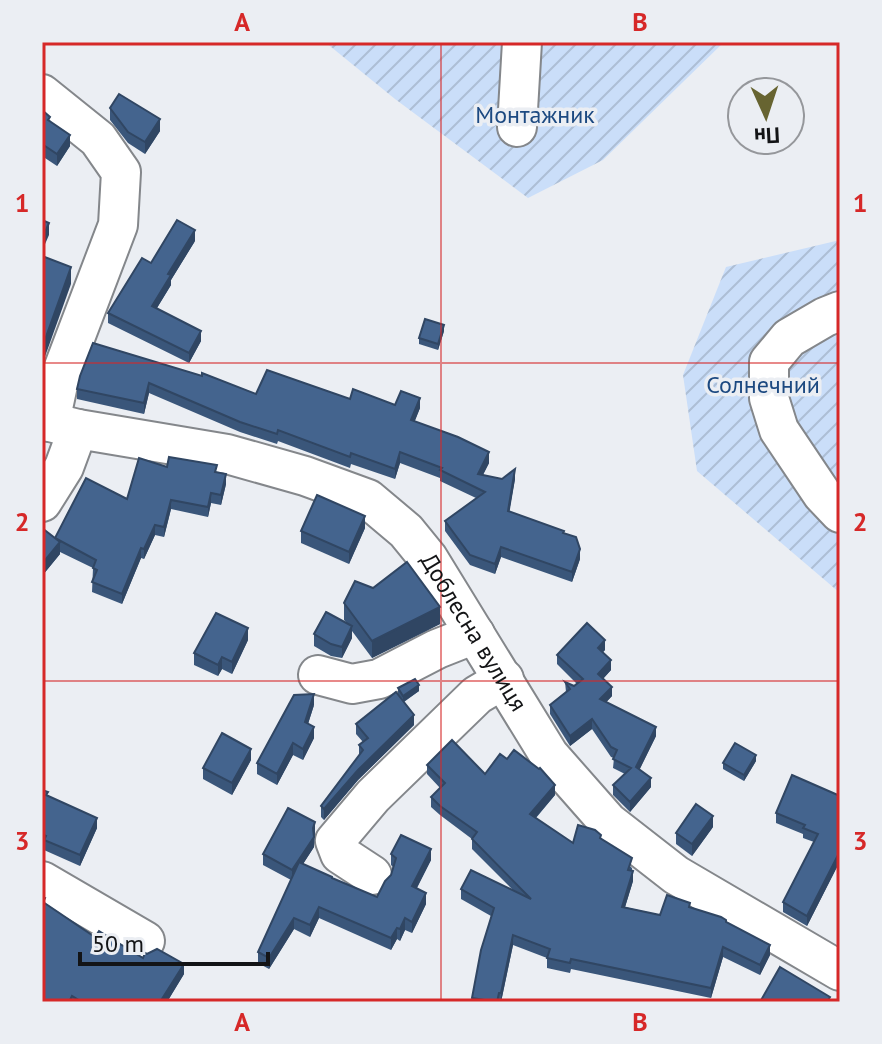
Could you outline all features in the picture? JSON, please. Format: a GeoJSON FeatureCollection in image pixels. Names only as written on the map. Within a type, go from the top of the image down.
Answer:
{"type":"FeatureCollection","features":[{"type":"Feature","properties":{"kind":"street"},"geometry":{"type":"LineString","coordinates":[[517,127],[522,42]]}},
{"type":"Feature","properties":{"kind":"street"},"geometry":{"type":"LineString","coordinates":[[42,94],[98,139],[121,172],[118,225],[59,380],[57,424],[64,467],[42,502]]}},
{"type":"Feature","properties":{"kind":"street"},"geometry":{"type":"LineString","coordinates":[[840,311],[789,338],[769,362],[769,398],[779,430],[822,494],[840,513]]}},
{"type":"Feature","properties":{"kind":"street","name":"Доблесна вулиця"},"geometry":{"type":"LineString","coordinates":[[57,424],[227,454],[305,476],[368,499],[406,531],[428,558],[549,755],[608,822],[676,875],[840,971]]}},
{"type":"Feature","properties":{"kind":"street"},"geometry":{"type":"LineString","coordinates":[[318,675],[352,684],[379,679],[437,649],[475,634]]}},
{"type":"Feature","properties":{"kind":"street"},"geometry":{"type":"LineString","coordinates":[[372,875],[340,854],[335,841],[373,796],[477,695],[504,679]]}},
{"type":"Feature","properties":{"kind":"street"},"geometry":{"type":"LineString","coordinates":[[42,881],[145,941]]}},
{"type":"Feature","properties":{"kind":"green space","name":"Монтажник"},"geometry":{"type":"Polygon","coordinates":[[[325,42],[724,42],[603,160],[528,198],[395,99],[325,42]]]}},
{"type":"Feature","properties":{"kind":"green space","name":"Солнечний"},"geometry":{"type":"Polygon","coordinates":[[[840,240],[840,593],[697,471],[683,375],[726,267],[840,240]]]}},
{"type":"Feature","properties":{"kind":"building"},"geometry":{"type":"Polygon","coordinates":[[[119,94],[160,119],[145,142],[128,132],[110,108],[119,94]]]}},
{"type":"Feature","properties":{"kind":"building"},"geometry":{"type":"Polygon","coordinates":[[[42,110],[50,117],[48,120],[70,135],[57,154],[42,144],[42,110]]]}},
{"type":"Feature","properties":{"kind":"building"},"geometry":{"type":"Polygon","coordinates":[[[42,220],[49,223],[42,239],[42,220]]]}},
{"type":"Feature","properties":{"kind":"building"},"geometry":{"type":"Polygon","coordinates":[[[177,220],[195,230],[152,306],[201,331],[189,353],[108,313],[142,258],[151,263],[177,220]]]}},
{"type":"Feature","properties":{"kind":"building"},"geometry":{"type":"Polygon","coordinates":[[[42,256],[71,267],[42,348],[42,256]]]}},
{"type":"Feature","properties":{"kind":"building"},"geometry":{"type":"Polygon","coordinates":[[[425,319],[444,325],[438,344],[419,338],[425,319]]]}},
{"type":"Feature","properties":{"kind":"building"},"geometry":{"type":"Polygon","coordinates":[[[93,343],[202,376],[202,373],[256,394],[267,370],[350,399],[353,389],[395,405],[401,391],[420,398],[411,420],[489,452],[478,474],[502,479],[515,469],[508,511],[576,537],[580,549],[572,572],[501,547],[495,564],[470,555],[445,521],[485,492],[440,470],[442,468],[400,452],[395,469],[351,453],[350,457],[278,430],[277,434],[240,422],[149,383],[144,403],[77,389],[93,343]]]}},
{"type":"Feature","properties":{"kind":"building"},"geometry":{"type":"Polygon","coordinates":[[[169,457],[217,465],[215,472],[226,474],[221,495],[211,493],[208,507],[171,500],[164,527],[155,525],[144,549],[141,548],[122,594],[92,582],[97,570],[93,568],[96,560],[55,538],[86,478],[127,499],[139,458],[167,467],[169,457]]]}},
{"type":"Feature","properties":{"kind":"building"},"geometry":{"type":"Polygon","coordinates":[[[317,495],[365,516],[349,552],[301,531],[317,495]]]}},
{"type":"Feature","properties":{"kind":"building"},"geometry":{"type":"Polygon","coordinates":[[[42,528],[60,542],[42,564],[42,528]]]}},
{"type":"Feature","properties":{"kind":"building"},"geometry":{"type":"Polygon","coordinates":[[[407,562],[440,607],[372,641],[344,603],[355,581],[373,588],[407,562]]]}},
{"type":"Feature","properties":{"kind":"building"},"geometry":{"type":"Polygon","coordinates":[[[326,612],[352,626],[342,647],[314,634],[326,612]]]}},
{"type":"Feature","properties":{"kind":"building"},"geometry":{"type":"Polygon","coordinates":[[[216,613],[248,628],[232,662],[222,657],[218,665],[194,653],[216,613]]]}},
{"type":"Feature","properties":{"kind":"building"},"geometry":{"type":"Polygon","coordinates":[[[587,623],[605,640],[598,648],[611,660],[598,674],[612,687],[600,699],[656,727],[636,767],[651,778],[630,802],[613,785],[631,768],[613,759],[617,750],[611,747],[592,719],[570,736],[550,705],[570,689],[565,682],[574,686],[583,679],[557,655],[587,623]]]}},
{"type":"Feature","properties":{"kind":"building"},"geometry":{"type":"Polygon","coordinates":[[[415,679],[419,685],[403,696],[398,688],[415,679]]]}},
{"type":"Feature","properties":{"kind":"building"},"geometry":{"type":"Polygon","coordinates":[[[396,692],[414,715],[358,770],[324,809],[321,806],[363,750],[359,745],[368,738],[356,724],[396,692]]]}},
{"type":"Feature","properties":{"kind":"building"},"geometry":{"type":"Polygon","coordinates":[[[314,694],[305,722],[314,727],[303,749],[293,743],[277,774],[257,763],[294,695],[314,694]]]}},
{"type":"Feature","properties":{"kind":"building"},"geometry":{"type":"Polygon","coordinates":[[[222,733],[251,749],[232,783],[203,768],[222,733]]]}},
{"type":"Feature","properties":{"kind":"building"},"geometry":{"type":"Polygon","coordinates":[[[452,740],[485,774],[500,754],[507,759],[514,750],[540,768],[555,785],[530,814],[573,843],[578,825],[595,830],[601,835],[600,838],[632,858],[628,870],[633,871],[622,907],[660,915],[667,895],[690,903],[689,907],[721,917],[770,945],[760,965],[723,947],[711,988],[571,959],[570,963],[547,958],[550,949],[513,935],[497,1002],[472,998],[481,950],[494,908],[461,889],[471,870],[531,899],[472,839],[477,832],[431,797],[445,783],[427,765],[452,740]]]}},
{"type":"Feature","properties":{"kind":"building"},"geometry":{"type":"Polygon","coordinates":[[[735,743],[756,755],[744,775],[723,763],[735,743]]]}},
{"type":"Feature","properties":{"kind":"building"},"geometry":{"type":"Polygon","coordinates":[[[792,775],[840,796],[840,856],[807,916],[783,902],[818,834],[776,813],[792,775]]]}},
{"type":"Feature","properties":{"kind":"building"},"geometry":{"type":"Polygon","coordinates":[[[42,790],[48,792],[46,795],[97,818],[80,855],[44,840],[42,790]]]}},
{"type":"Feature","properties":{"kind":"building"},"geometry":{"type":"Polygon","coordinates":[[[696,804],[713,816],[692,844],[676,833],[696,804]]]}},
{"type":"Feature","properties":{"kind":"building"},"geometry":{"type":"Polygon","coordinates":[[[288,808],[315,822],[314,837],[292,870],[263,854],[288,808]]]}},
{"type":"Feature","properties":{"kind":"building"},"geometry":{"type":"Polygon","coordinates":[[[401,835],[431,849],[412,886],[426,893],[412,922],[405,918],[391,938],[319,907],[310,925],[294,918],[269,958],[258,952],[299,862],[377,897],[391,875],[396,858],[391,854],[401,835]]]}},
{"type":"Feature","properties":{"kind":"building"},"geometry":{"type":"Polygon","coordinates":[[[42,897],[45,898],[43,902],[95,937],[99,931],[143,958],[145,953],[157,949],[184,964],[160,1002],[82,1002],[72,996],[69,1002],[42,1002],[42,897]]]}},
{"type":"Feature","properties":{"kind":"building"},"geometry":{"type":"Polygon","coordinates":[[[780,967],[830,997],[827,1002],[760,1002],[780,967]]]}}]}
